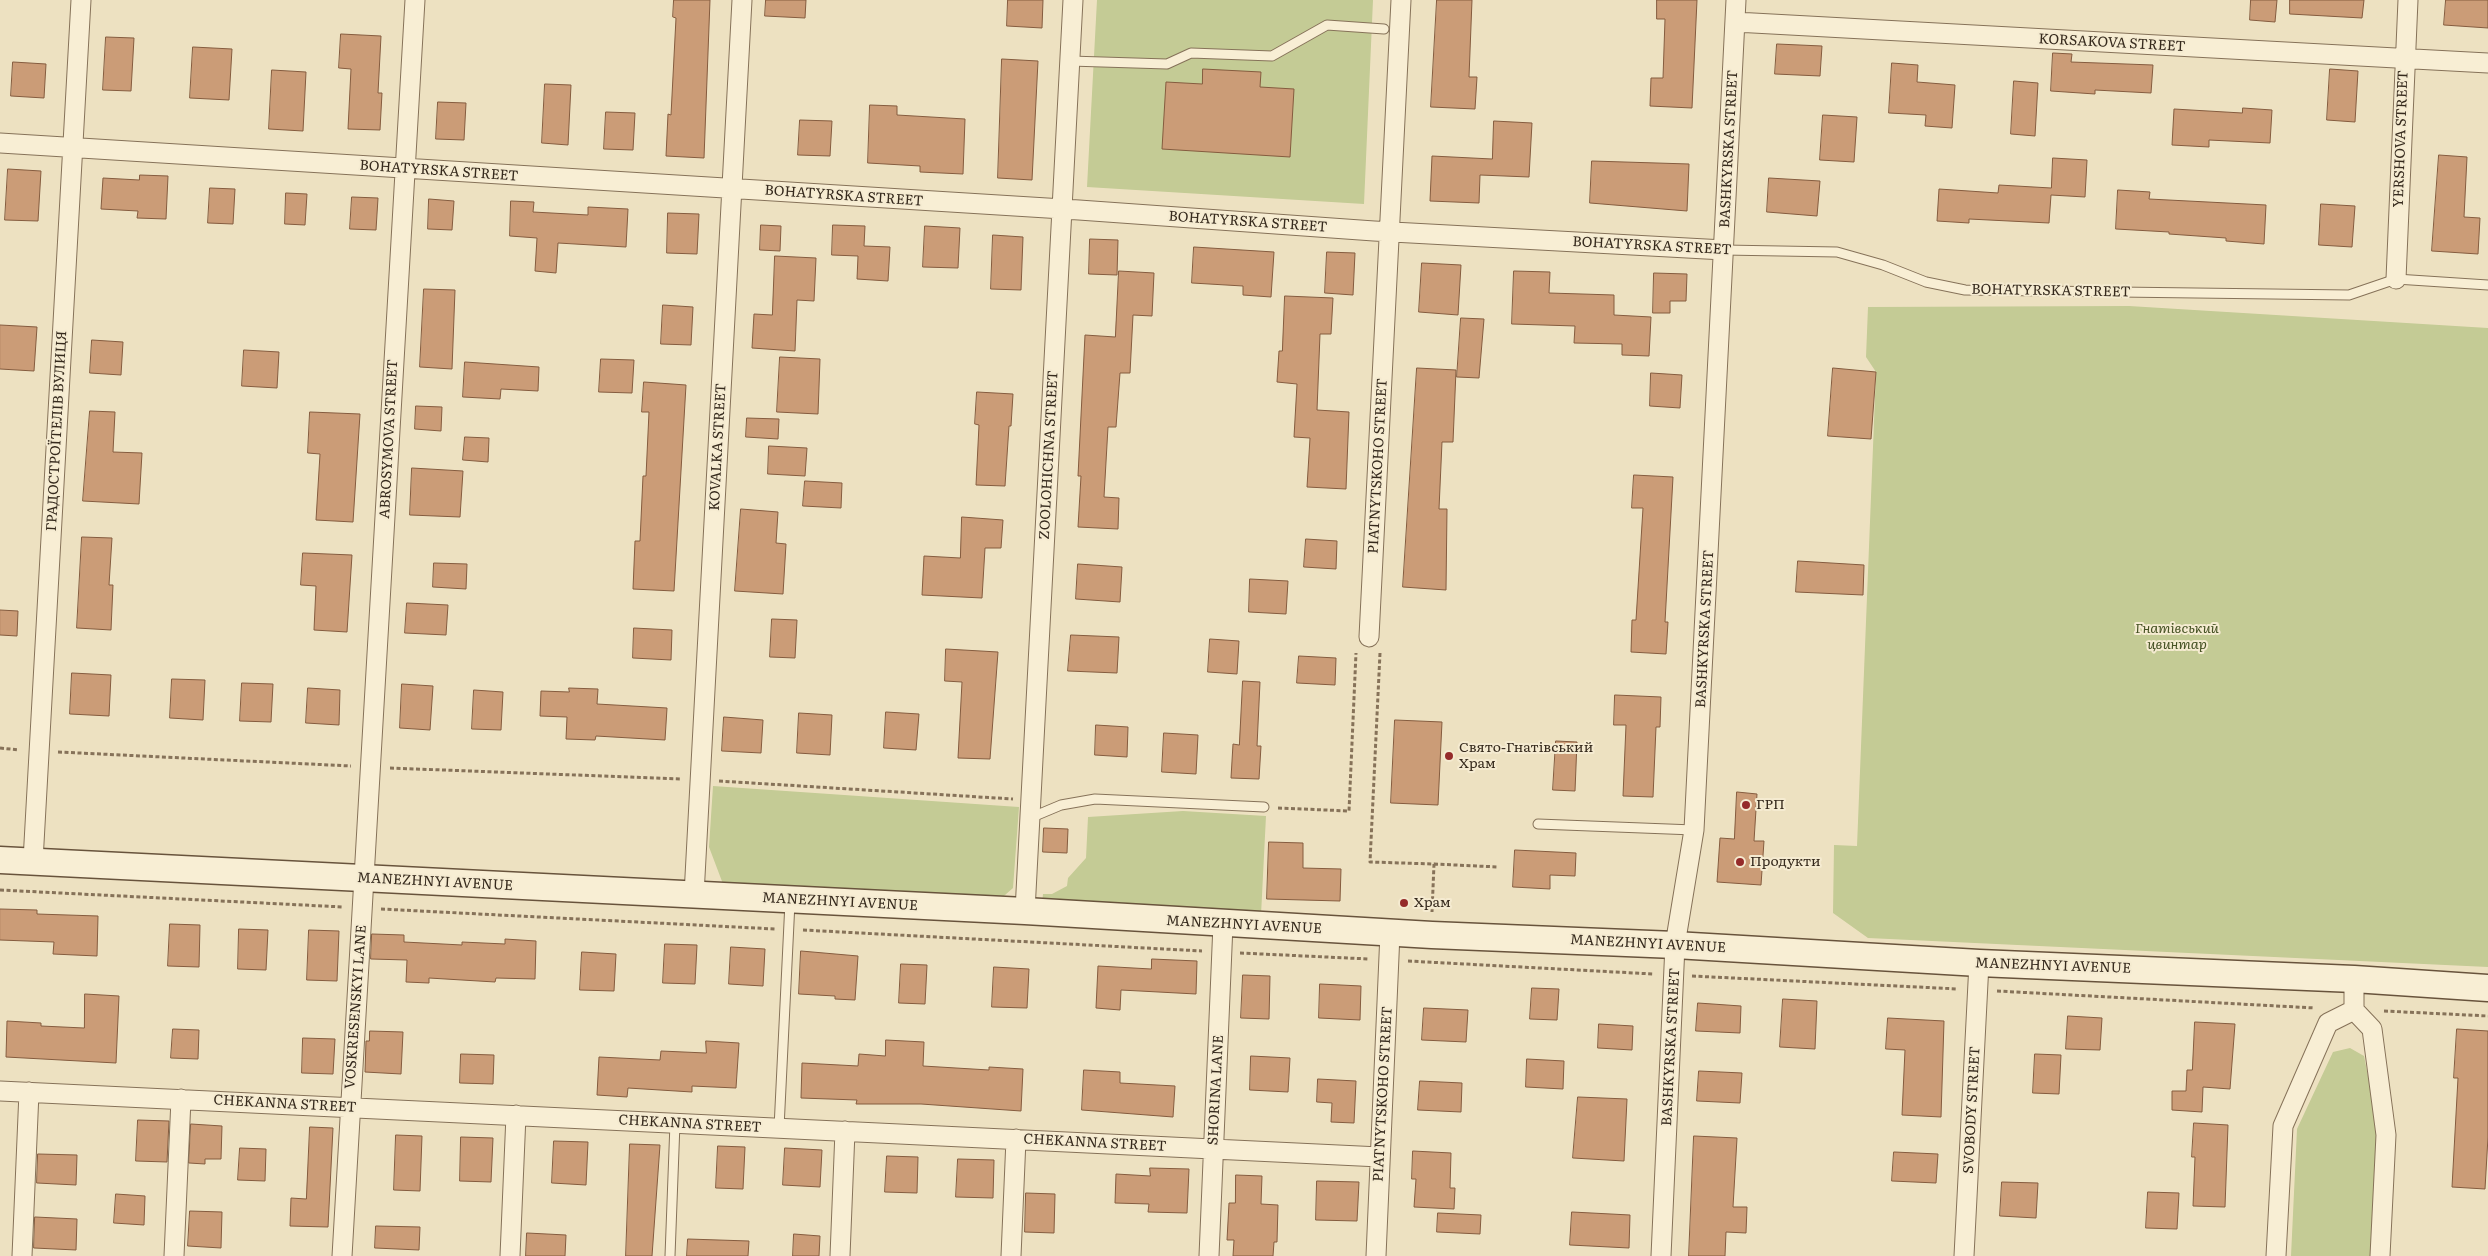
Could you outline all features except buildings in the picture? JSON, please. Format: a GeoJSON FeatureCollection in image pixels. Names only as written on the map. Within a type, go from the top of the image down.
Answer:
{"type":"FeatureCollection","features":[{"type":"Feature","properties":{"kind":"street","name":"ГРАДОСТРОЇТЕЛIВ ВУЛИЦЯ"},"geometry":{"type":"LineString","coordinates":[[33,862],[81,0]]}},
{"type":"Feature","properties":{"kind":"street","name":"ABROSYMOVA STREET"},"geometry":{"type":"LineString","coordinates":[[363,878],[415,0]]}},
{"type":"Feature","properties":{"kind":"street","name":"KOVALKA STREET"},"geometry":{"type":"LineString","coordinates":[[694,895],[742,0]]}},
{"type":"Feature","properties":{"kind":"street","name":"ZOOLOHICHNA STREET"},"geometry":{"type":"LineString","coordinates":[[1025,911],[1073,0]]}},
{"type":"Feature","properties":{"kind":"street","name":"PIATNYTSKOHO STREET"},"geometry":{"type":"LineString","coordinates":[[1369,637],[1401,0]]}},
{"type":"Feature","properties":{"kind":"street","name":"BASHKYRSKA STREET"},"geometry":{"type":"LineString","coordinates":[[1661,1256],[1675,945],[1694,830],[1736,0]]}},
{"type":"Feature","properties":{"kind":"street","name":"YERSHOVA STREET"},"geometry":{"type":"LineString","coordinates":[[2396,279],[2408,0]]}},
{"type":"Feature","properties":{"kind":"street","name":"KORSAKOVA STREET"},"geometry":{"type":"LineString","coordinates":[[1735,22],[2488,63]]}},
{"type":"Feature","properties":{"kind":"street","name":"BOHATYRSKA STREET"},"geometry":{"type":"LineString","coordinates":[[0,143],[1724,250]]}},
{"type":"Feature","properties":{"kind":"street","name":"MANEZHNYI AVENUE"},"geometry":{"type":"LineString","coordinates":[[0,860],[1025,911],[1223,924],[1675,945],[1980,963],[2354,979],[2488,988]]}},
{"type":"Feature","properties":{"kind":"street","name":"VOSKRESENSKYI LANE"},"geometry":{"type":"LineString","coordinates":[[342,1256],[363,878]]}},
{"type":"Feature","properties":{"kind":"street","name":"SHORINA LANE"},"geometry":{"type":"LineString","coordinates":[[1209,1256],[1223,924]]}},
{"type":"Feature","properties":{"kind":"street","name":"PIATNYTSKOHO STREET"},"geometry":{"type":"LineString","coordinates":[[1376,1256],[1390,933]]}},
{"type":"Feature","properties":{"kind":"street","name":"SVOBODY STREET"},"geometry":{"type":"LineString","coordinates":[[1964,1256],[1980,963]]}},
{"type":"Feature","properties":{"kind":"street"},"geometry":{"type":"LineString","coordinates":[[2354,979],[2354,1010],[2372,1029],[2386,1135],[2380,1256]]}},
{"type":"Feature","properties":{"kind":"street"},"geometry":{"type":"LineString","coordinates":[[2276,1256],[2283,1126],[2328,1023],[2354,1010]]}},
{"type":"Feature","properties":{"kind":"street","name":"CHEKANNA STREET"},"geometry":{"type":"LineString","coordinates":[[0,1091],[1380,1156]]}},
{"type":"Feature","properties":{"kind":"street"},"geometry":{"type":"LineString","coordinates":[[22,1256],[29,1092]]}},
{"type":"Feature","properties":{"kind":"street"},"geometry":{"type":"LineString","coordinates":[[174,1256],[181,1099]]}},
{"type":"Feature","properties":{"kind":"street"},"geometry":{"type":"LineString","coordinates":[[510,1256],[516,1116]]}},
{"type":"Feature","properties":{"kind":"street"},"geometry":{"type":"LineString","coordinates":[[840,1256],[845,1131]]}},
{"type":"Feature","properties":{"kind":"street"},"geometry":{"type":"LineString","coordinates":[[1011,1256],[1016,1139]]}},
{"type":"Feature","properties":{"kind":"lane"},"geometry":{"type":"LineString","coordinates":[[1070,61],[1167,64],[1191,53],[1272,56],[1327,25],[1384,29]]}},
{"type":"Feature","properties":{"kind":"lane","name":"BOHATYRSKA STREET"},"geometry":{"type":"LineString","coordinates":[[1724,250],[1837,252],[1883,265],[1926,282],[1965,290],[2349,295],[2396,279],[2488,285]]}},
{"type":"Feature","properties":{"kind":"lane"},"geometry":{"type":"LineString","coordinates":[[1030,809],[1095,799],[1264,807]]}},
{"type":"Feature","properties":{"kind":"lane"},"geometry":{"type":"LineString","coordinates":[[1538,824],[1694,830]]}},
{"type":"Feature","properties":{"kind":"lane"},"geometry":{"type":"LineString","coordinates":[[778,1128],[791,900]]}},
{"type":"Feature","properties":{"kind":"lane"},"geometry":{"type":"LineString","coordinates":[[670,1256],[675,1123]]}},
{"type":"Feature","properties":{"kind":"path"},"geometry":{"type":"LineString","coordinates":[[1264,807],[1349,810],[1357,643],[1369,637],[1380,644],[1370,862],[1498,867]]}},
{"type":"Feature","properties":{"kind":"path"},"geometry":{"type":"LineString","coordinates":[[0,748],[370,767],[701,780],[1030,809]]}},
{"type":"Feature","properties":{"kind":"path"},"geometry":{"type":"LineString","coordinates":[[1432,935],[1434,864]]}},
{"type":"Feature","properties":{"kind":"green space"},"geometry":{"type":"Polygon","coordinates":[[[1097,0],[1373,0],[1364,204],[1087,187],[1097,0]]]}},
{"type":"Feature","properties":{"kind":"green space","name":"Гнатівський цвинтар"},"geometry":{"type":"Polygon","coordinates":[[[2129,306],[2488,328],[2488,967],[1868,938],[1833,913],[1834,845],[1857,846],[1876,372],[1866,357],[1868,307],[2129,306]]]}},
{"type":"Feature","properties":{"kind":"green space"},"geometry":{"type":"Polygon","coordinates":[[[713,786],[1019,807],[1013,888],[997,902],[723,884],[709,847],[713,786]]]}},
{"type":"Feature","properties":{"kind":"green space"},"geometry":{"type":"Polygon","coordinates":[[[1183,811],[1266,816],[1261,915],[1042,904],[1043,894],[1052,894],[1067,886],[1068,878],[1086,858],[1088,817],[1183,811]]]}},
{"type":"Feature","properties":{"kind":"green space"},"geometry":{"type":"Polygon","coordinates":[[[2350,1048],[2364,1056],[2380,1136],[2374,1256],[2291,1256],[2297,1129],[2333,1052],[2350,1048]]]}},
{"type":"Feature","properties":{"kind":"place","name":"Свято-Гнатівський Храм"},"geometry":{"type":"Point","coordinates":[1449,756]}},
{"type":"Feature","properties":{"kind":"place","name":"ГРП"},"geometry":{"type":"Point","coordinates":[1746,805]}},
{"type":"Feature","properties":{"kind":"place","name":"Продукти"},"geometry":{"type":"Point","coordinates":[1740,862]}},
{"type":"Feature","properties":{"kind":"place","name":"Храм"},"geometry":{"type":"Point","coordinates":[1404,903]}}]}
